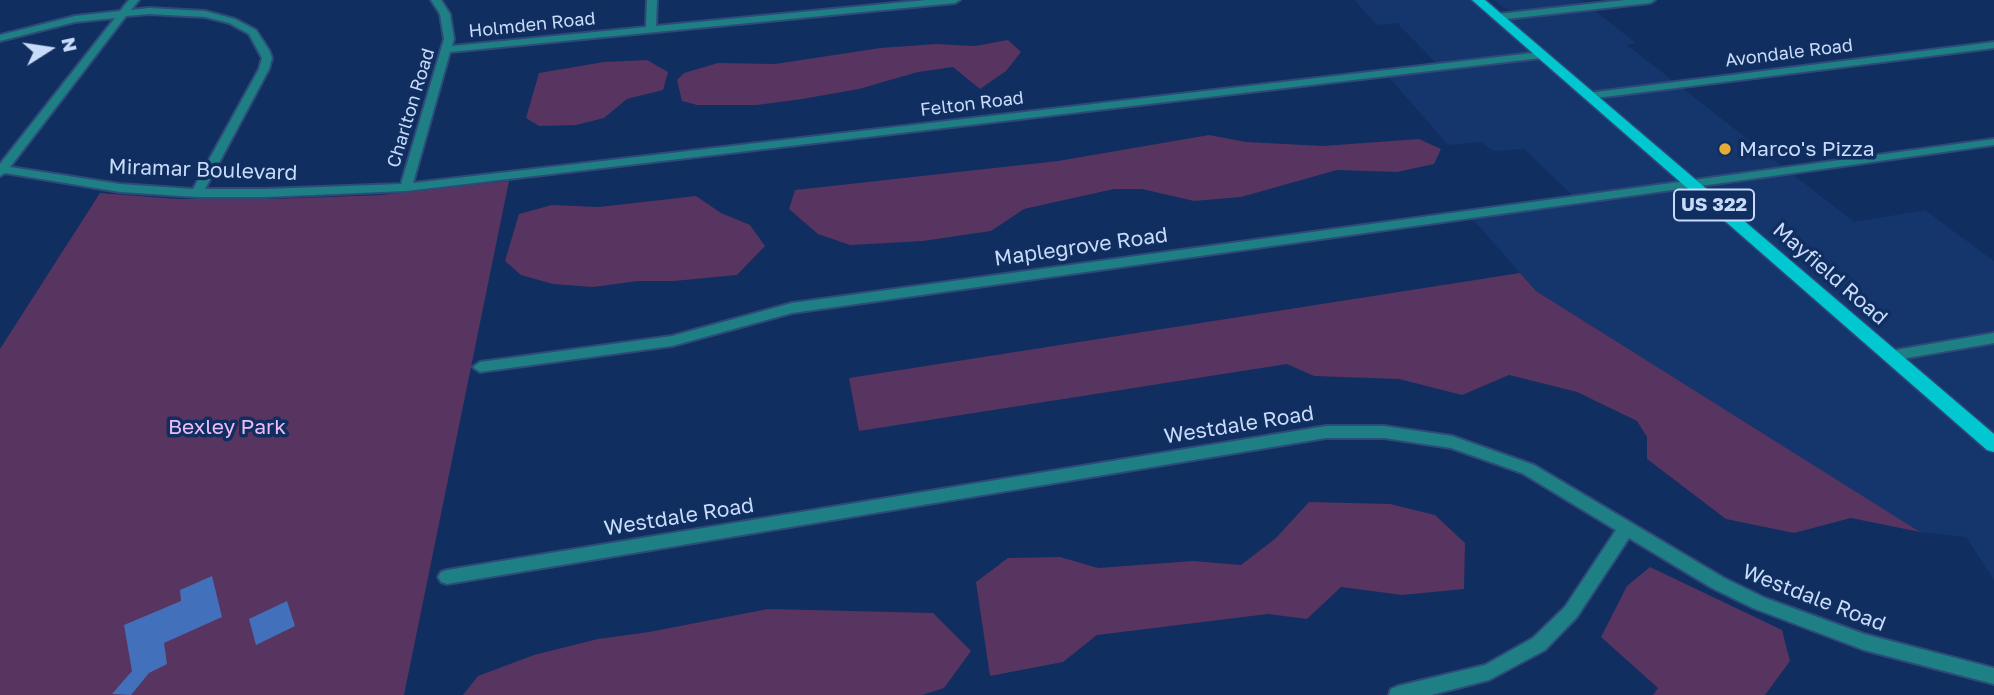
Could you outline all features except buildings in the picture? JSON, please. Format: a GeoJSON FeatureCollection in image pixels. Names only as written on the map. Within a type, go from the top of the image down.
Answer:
{"type":"FeatureCollection","features":[{"type":"Feature","properties":{"kind":"main road","name":"Mayfield Road"},"geometry":{"type":"LineString","coordinates":[[1478,0],[1994,445]]}},
{"type":"Feature","properties":{"kind":"street"},"geometry":{"type":"LineString","coordinates":[[1,170],[134,0]]}},
{"type":"Feature","properties":{"kind":"street","name":"Charlton Road"},"geometry":{"type":"LineString","coordinates":[[406,187],[448,49],[448,26],[436,0]]}},
{"type":"Feature","properties":{"kind":"street"},"geometry":{"type":"LineString","coordinates":[[651,30],[652,0]]}},
{"type":"Feature","properties":{"kind":"street","name":"Holmden Road"},"geometry":{"type":"LineString","coordinates":[[448,49],[651,30],[851,5],[954,0]]}},
{"type":"Feature","properties":{"kind":"street"},"geometry":{"type":"LineString","coordinates":[[1498,17],[1650,0]]}},
{"type":"Feature","properties":{"kind":"street"},"geometry":{"type":"LineString","coordinates":[[0,37],[68,20],[125,12],[172,10],[222,18],[253,32],[267,58],[260,80],[197,193]]}},
{"type":"Feature","properties":{"kind":"street","name":"Avondale Road"},"geometry":{"type":"LineString","coordinates":[[1588,96],[1994,45]]}},
{"type":"Feature","properties":{"kind":"street","name":"Felton Road"},"geometry":{"type":"LineString","coordinates":[[406,187],[1541,55]]}},
{"type":"Feature","properties":{"kind":"street","name":"Maplegrove Road"},"geometry":{"type":"LineString","coordinates":[[480,367],[672,341],[792,308],[1994,142]]}},
{"type":"Feature","properties":{"kind":"street","name":"Miramar Boulevard"},"geometry":{"type":"LineString","coordinates":[[1,170],[120,188],[197,193],[265,194],[406,187]]}},
{"type":"Feature","properties":{"kind":"street"},"geometry":{"type":"LineString","coordinates":[[1890,356],[1994,338]]}},
{"type":"Feature","properties":{"kind":"street","name":"Westdale Road"},"geometry":{"type":"LineString","coordinates":[[447,577],[1189,453],[1326,432],[1356,430],[1416,435],[1487,453],[1551,482],[1718,583],[1759,603],[1864,642],[1994,676]]}},
{"type":"Feature","properties":{"kind":"street"},"geometry":{"type":"LineString","coordinates":[[1398,695],[1489,672],[1539,644],[1571,612],[1627,528]]}},
{"type":"Feature","properties":{"kind":"shaded area"},"geometry":{"type":"Polygon","coordinates":[[[1354,0],[1478,0],[1498,17],[1590,7],[1636,43],[1627,45],[1854,222],[1925,210],[1994,261],[1994,580],[1966,537],[1919,532],[1536,291],[1469,215],[1576,199],[1524,149],[1493,151],[1481,142],[1448,145],[1385,73],[1439,66],[1397,23],[1377,25],[1354,0]]]}},
{"type":"Feature","properties":{"kind":"shaded area"},"geometry":{"type":"Polygon","coordinates":[[[1494,0],[1581,0],[1586,3],[1514,11],[1504,8],[1494,0]]]}},
{"type":"Feature","properties":{"kind":"shaded area"},"geometry":{"type":"Polygon","coordinates":[[[212,576],[222,617],[164,643],[167,664],[149,673],[131,695],[112,694],[132,671],[124,625],[181,601],[180,590],[212,576]]]}},
{"type":"Feature","properties":{"kind":"shaded area"},"geometry":{"type":"Polygon","coordinates":[[[287,601],[295,626],[256,645],[249,619],[287,601]]]}},
{"type":"Feature","properties":{"kind":"green space"},"geometry":{"type":"Polygon","coordinates":[[[1008,40],[1021,52],[1006,71],[980,89],[953,67],[918,72],[859,89],[802,99],[757,105],[697,105],[682,101],[677,80],[684,73],[718,63],[775,64],[880,48],[936,44],[975,46],[1008,40]]]}},
{"type":"Feature","properties":{"kind":"green space"},"geometry":{"type":"Polygon","coordinates":[[[647,60],[668,72],[663,90],[627,99],[604,118],[576,125],[539,126],[526,118],[539,73],[604,62],[647,60]]]}},
{"type":"Feature","properties":{"kind":"green space"},"geometry":{"type":"Polygon","coordinates":[[[1209,135],[1246,142],[1323,146],[1419,139],[1441,149],[1434,164],[1397,172],[1337,170],[1241,197],[1194,201],[1142,189],[1114,189],[1024,209],[991,231],[923,241],[850,245],[818,234],[789,209],[795,190],[1058,161],[1209,135]]]}},
{"type":"Feature","properties":{"kind":"green space","name":"Bexley Park"},"geometry":{"type":"Polygon","coordinates":[[[509,181],[404,695],[0,695],[0,349],[100,193],[177,199],[273,199],[381,195],[509,181]]]}},
{"type":"Feature","properties":{"kind":"green space"},"geometry":{"type":"Polygon","coordinates":[[[696,196],[721,213],[750,225],[765,246],[737,275],[674,281],[638,281],[593,287],[553,284],[521,275],[505,261],[519,214],[552,205],[599,207],[696,196]]]}},
{"type":"Feature","properties":{"kind":"green space"},"geometry":{"type":"Polygon","coordinates":[[[1520,273],[1536,291],[1920,532],[1851,518],[1794,533],[1726,519],[1647,459],[1647,437],[1637,421],[1577,392],[1509,375],[1462,395],[1399,379],[1314,376],[1287,364],[859,431],[849,378],[1520,273]]]}},
{"type":"Feature","properties":{"kind":"green space"},"geometry":{"type":"Polygon","coordinates":[[[1309,502],[1390,504],[1435,515],[1465,543],[1464,589],[1402,595],[1341,587],[1307,619],[1268,614],[1097,635],[1063,662],[990,676],[976,582],[1008,558],[1060,557],[1098,568],[1193,561],[1241,565],[1276,538],[1309,502]]]}},
{"type":"Feature","properties":{"kind":"green space"},"geometry":{"type":"Polygon","coordinates":[[[1650,567],[1782,630],[1790,661],[1765,695],[1653,695],[1658,688],[1601,637],[1627,586],[1650,567]]]}},
{"type":"Feature","properties":{"kind":"green space"},"geometry":{"type":"Polygon","coordinates":[[[768,609],[933,613],[971,651],[944,688],[922,695],[463,695],[478,676],[534,655],[598,639],[768,609]]]}},
{"type":"Feature","properties":{"kind":"place","name":"Marco's Pizza"},"geometry":{"type":"Point","coordinates":[1725,149]}}]}
